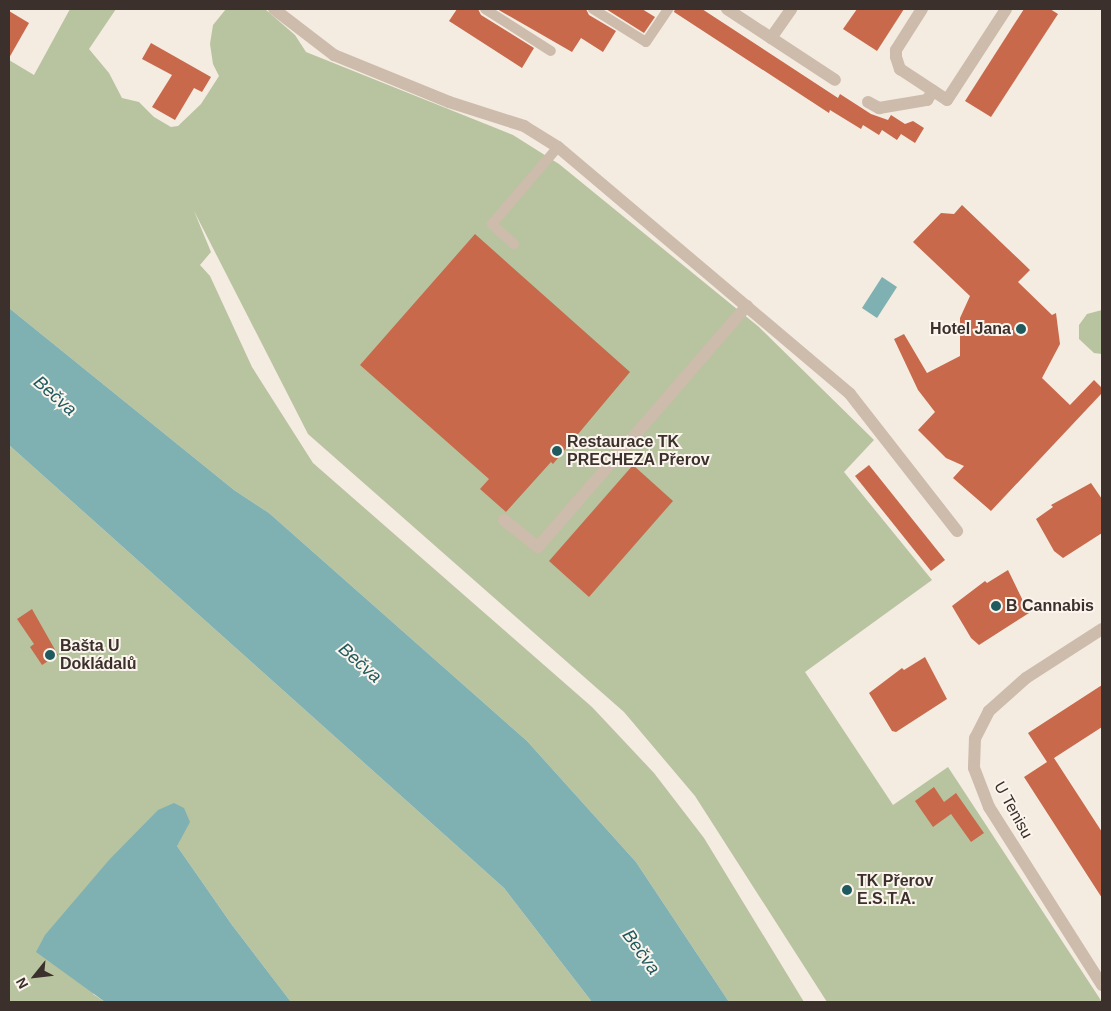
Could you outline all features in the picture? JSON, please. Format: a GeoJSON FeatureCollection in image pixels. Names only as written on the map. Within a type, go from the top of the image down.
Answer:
{"type":"FeatureCollection","features":[{"type":"Feature","properties":{"kind":"street"},"geometry":{"type":"LineString","coordinates":[[274,9],[334,55],[449,102],[524,126],[558,147],[857,401],[957,531]]}},
{"type":"Feature","properties":{"kind":"street"},"geometry":{"type":"LineString","coordinates":[[727,9],[835,80]]}},
{"type":"Feature","properties":{"kind":"street"},"geometry":{"type":"LineString","coordinates":[[771,38],[791,9]]}},
{"type":"Feature","properties":{"kind":"street"},"geometry":{"type":"LineString","coordinates":[[922,9],[896,50],[896,57],[900,69],[947,100],[1006,9]]}},
{"type":"Feature","properties":{"kind":"street"},"geometry":{"type":"LineString","coordinates":[[868,102],[879,108],[927,100],[933,91]]}},
{"type":"Feature","properties":{"kind":"street"},"geometry":{"type":"LineString","coordinates":[[504,520],[538,547],[747,306]]}},
{"type":"Feature","properties":{"kind":"street","name":"U Tenisu"},"geometry":{"type":"LineString","coordinates":[[1102,629],[1026,678],[989,712],[975,738],[974,768],[989,807],[1102,985]]}},
{"type":"Feature","properties":{"kind":"lane"},"geometry":{"type":"LineString","coordinates":[[485,9],[551,51]]}},
{"type":"Feature","properties":{"kind":"lane"},"geometry":{"type":"LineString","coordinates":[[594,9],[646,42],[668,9]]}},
{"type":"Feature","properties":{"kind":"lane"},"geometry":{"type":"LineString","coordinates":[[514,244],[492,224],[558,147]]}},
{"type":"Feature","properties":{"kind":"green space"},"geometry":{"type":"Polygon","coordinates":[[[70,9],[116,9],[89,49],[109,73],[122,98],[139,102],[154,117],[171,127],[178,126],[201,104],[219,76],[213,64],[210,44],[213,25],[226,9],[265,9],[295,35],[306,52],[513,135],[559,164],[759,327],[874,440],[844,472],[932,580],[805,672],[893,805],[948,767],[1102,1002],[827,1002],[695,796],[624,712],[308,434],[194,211],[211,252],[200,265],[210,276],[252,367],[313,463],[592,707],[654,773],[704,838],[804,1002],[729,1002],[636,862],[527,741],[269,513],[234,490],[9,308],[9,60],[34,75],[70,9]]]}},
{"type":"Feature","properties":{"kind":"green space"},"geometry":{"type":"Polygon","coordinates":[[[1102,310],[1102,354],[1094,353],[1079,339],[1079,325],[1087,314],[1102,310]]]}},
{"type":"Feature","properties":{"kind":"green space"},"geometry":{"type":"Polygon","coordinates":[[[9,445],[504,888],[592,1002],[291,1002],[232,925],[177,846],[93,994],[105,1002],[9,1002],[9,445]]]}},
{"type":"Feature","properties":{"kind":"water"},"geometry":{"type":"Polygon","coordinates":[[[882,277],[897,287],[877,318],[862,308],[882,277]]]}},
{"type":"Feature","properties":{"kind":"water","name":"Bečva"},"geometry":{"type":"Polygon","coordinates":[[[9,308],[234,490],[269,513],[527,741],[636,862],[729,1002],[592,1002],[504,888],[9,445],[9,308]]]}},
{"type":"Feature","properties":{"kind":"water"},"geometry":{"type":"Polygon","coordinates":[[[174,803],[184,808],[190,822],[177,846],[232,925],[291,1002],[105,1002],[36,952],[45,935],[109,860],[158,810],[174,803]]]}},
{"type":"Feature","properties":{"kind":"building"},"geometry":{"type":"Polygon","coordinates":[[[457,9],[478,9],[481,15],[534,48],[522,68],[449,21],[457,9]]]}},
{"type":"Feature","properties":{"kind":"building"},"geometry":{"type":"Polygon","coordinates":[[[497,9],[586,9],[589,15],[616,31],[603,52],[581,38],[572,52],[497,9]]]}},
{"type":"Feature","properties":{"kind":"building"},"geometry":{"type":"Polygon","coordinates":[[[606,9],[642,9],[655,17],[644,33],[606,9]]]}},
{"type":"Feature","properties":{"kind":"building"},"geometry":{"type":"Polygon","coordinates":[[[675,9],[702,9],[838,98],[840,94],[871,114],[888,120],[891,115],[905,124],[913,121],[924,128],[915,143],[901,134],[897,140],[882,130],[879,135],[863,125],[861,129],[830,110],[829,113],[674,12],[675,9]]]}},
{"type":"Feature","properties":{"kind":"building"},"geometry":{"type":"Polygon","coordinates":[[[857,9],[904,9],[877,51],[843,29],[857,9]]]}},
{"type":"Feature","properties":{"kind":"building"},"geometry":{"type":"Polygon","coordinates":[[[1024,9],[1050,9],[1058,14],[991,117],[965,101],[1024,9]]]}},
{"type":"Feature","properties":{"kind":"building"},"geometry":{"type":"Polygon","coordinates":[[[9,11],[29,23],[9,58],[9,11]]]}},
{"type":"Feature","properties":{"kind":"building"},"geometry":{"type":"Polygon","coordinates":[[[151,43],[211,77],[202,92],[194,88],[175,120],[152,107],[172,75],[142,59],[151,43]]]}},
{"type":"Feature","properties":{"kind":"building"},"geometry":{"type":"Polygon","coordinates":[[[962,205],[1030,270],[1018,282],[1052,315],[1056,313],[1060,344],[1042,378],[1070,405],[1094,380],[1102,388],[1102,393],[991,511],[953,478],[964,466],[946,458],[918,430],[935,412],[918,390],[894,339],[904,334],[927,373],[960,356],[960,318],[970,296],[913,242],[941,213],[954,214],[962,205]]]}},
{"type":"Feature","properties":{"kind":"building"},"geometry":{"type":"Polygon","coordinates":[[[475,234],[630,372],[553,464],[551,462],[506,512],[480,489],[489,479],[360,365],[475,234]]]}},
{"type":"Feature","properties":{"kind":"building"},"geometry":{"type":"Polygon","coordinates":[[[633,465],[673,501],[589,597],[549,561],[633,465]]]}},
{"type":"Feature","properties":{"kind":"building"},"geometry":{"type":"Polygon","coordinates":[[[869,465],[945,560],[931,571],[855,476],[869,465]]]}},
{"type":"Feature","properties":{"kind":"building"},"geometry":{"type":"Polygon","coordinates":[[[1091,483],[1102,499],[1102,533],[1063,558],[1054,551],[1036,519],[1053,507],[1051,505],[1091,483]]]}},
{"type":"Feature","properties":{"kind":"building"},"geometry":{"type":"Polygon","coordinates":[[[1008,570],[1029,613],[979,645],[971,638],[952,606],[985,581],[987,583],[1008,570]]]}},
{"type":"Feature","properties":{"kind":"building"},"geometry":{"type":"Polygon","coordinates":[[[32,609],[58,655],[42,665],[30,647],[34,644],[17,619],[32,609]]]}},
{"type":"Feature","properties":{"kind":"building"},"geometry":{"type":"Polygon","coordinates":[[[925,657],[947,699],[896,732],[892,731],[869,693],[902,668],[904,670],[925,657]]]}},
{"type":"Feature","properties":{"kind":"building"},"geometry":{"type":"Polygon","coordinates":[[[1102,685],[1102,727],[1054,758],[1102,832],[1102,898],[1024,777],[1047,762],[1028,733],[1102,685]]]}},
{"type":"Feature","properties":{"kind":"building"},"geometry":{"type":"Polygon","coordinates":[[[934,787],[944,802],[956,793],[984,833],[971,842],[951,814],[933,827],[915,801],[934,787]]]}},
{"type":"Feature","properties":{"kind":"place","name":"Hotel Jana"},"geometry":{"type":"Point","coordinates":[1021,329]}},
{"type":"Feature","properties":{"kind":"place","name":"Restaurace TK PRECHEZA Přerov"},"geometry":{"type":"Point","coordinates":[557,451]}},
{"type":"Feature","properties":{"kind":"place","name":"B Cannabis"},"geometry":{"type":"Point","coordinates":[996,606]}},
{"type":"Feature","properties":{"kind":"place","name":"Bašta U Dokládalů"},"geometry":{"type":"Point","coordinates":[50,655]}},
{"type":"Feature","properties":{"kind":"place","name":"TK Přerov E.S.T.A."},"geometry":{"type":"Point","coordinates":[847,890]}}]}
